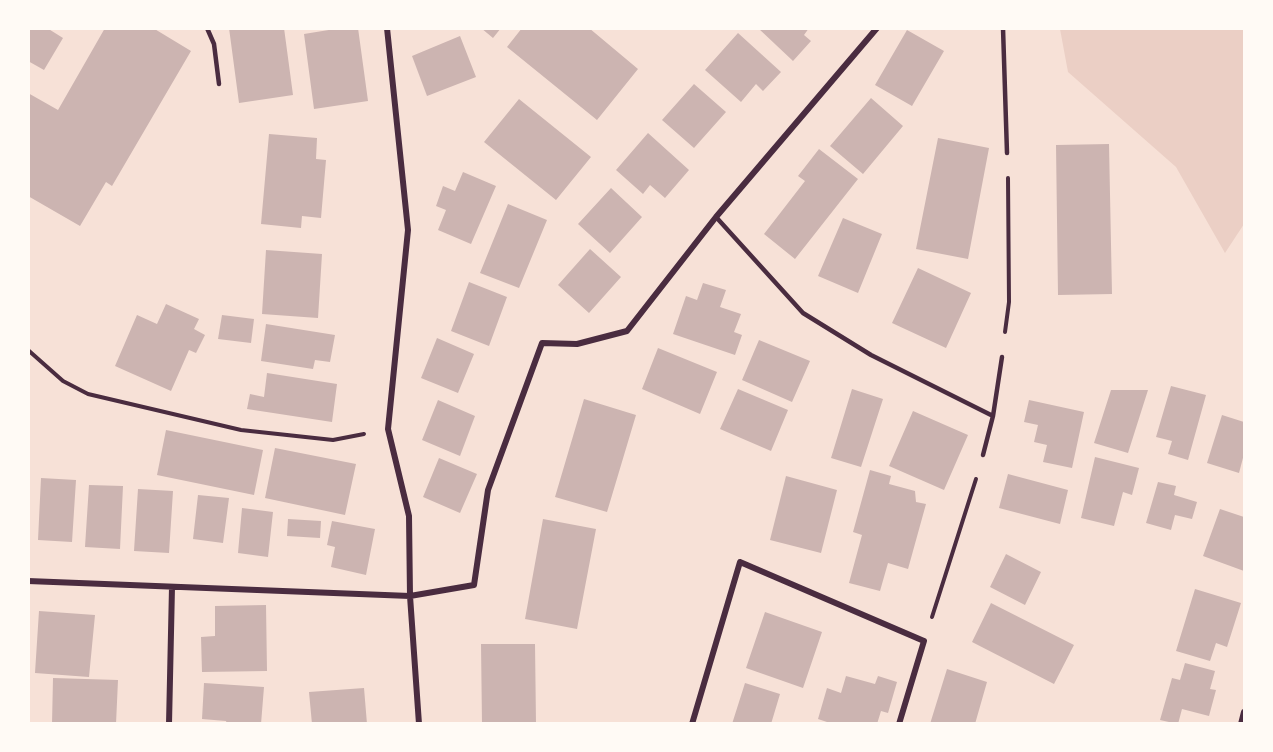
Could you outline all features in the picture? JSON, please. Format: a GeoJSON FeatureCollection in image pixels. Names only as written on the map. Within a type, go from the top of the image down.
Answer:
{"type":"FeatureCollection","features":[{"type":"Feature","properties":{"kind":"street"},"geometry":{"type":"LineString","coordinates":[[387,28],[408,230],[388,429],[409,516],[410,596],[419,723]]}},
{"type":"Feature","properties":{"kind":"street"},"geometry":{"type":"LineString","coordinates":[[28,581],[410,596],[474,585],[488,490],[542,343],[577,344],[627,331],[716,217],[877,28]]}},
{"type":"Feature","properties":{"kind":"street"},"geometry":{"type":"LineString","coordinates":[[692,723],[740,562],[924,641],[899,723]]}},
{"type":"Feature","properties":{"kind":"street"},"geometry":{"type":"LineString","coordinates":[[169,723],[172,587]]}},
{"type":"Feature","properties":{"kind":"street"},"geometry":{"type":"LineString","coordinates":[[1241,723],[1245,712]]}},
{"type":"Feature","properties":{"kind":"lane"},"geometry":{"type":"LineString","coordinates":[[207,28],[214,44],[219,84]]}},
{"type":"Feature","properties":{"kind":"lane"},"geometry":{"type":"LineString","coordinates":[[1003,28],[1007,153]]}},
{"type":"Feature","properties":{"kind":"lane"},"geometry":{"type":"LineString","coordinates":[[716,217],[803,313],[872,355],[993,416]]}},
{"type":"Feature","properties":{"kind":"lane"},"geometry":{"type":"LineString","coordinates":[[984,455],[993,416],[1002,357]]}},
{"type":"Feature","properties":{"kind":"path"},"geometry":{"type":"LineString","coordinates":[[1002,357],[1009,302],[1007,153]]}},
{"type":"Feature","properties":{"kind":"path"},"geometry":{"type":"LineString","coordinates":[[28,350],[63,381],[88,394],[241,430],[333,440],[388,429]]}},
{"type":"Feature","properties":{"kind":"path"},"geometry":{"type":"LineString","coordinates":[[924,641],[984,455]]}},
{"type":"Feature","properties":{"kind":"shaded area"},"geometry":{"type":"Polygon","coordinates":[[[1060,29],[1244,29],[1244,224],[1225,253],[1176,167],[1068,72],[1060,29]]]}},
{"type":"Feature","properties":{"kind":"building"},"geometry":{"type":"Polygon","coordinates":[[[28,28],[47,28],[63,38],[44,70],[28,61],[28,28]]]}},
{"type":"Feature","properties":{"kind":"building"},"geometry":{"type":"Polygon","coordinates":[[[105,28],[153,28],[191,51],[112,186],[106,182],[80,226],[28,196],[28,93],[58,110],[105,28]]]}},
{"type":"Feature","properties":{"kind":"building"},"geometry":{"type":"Polygon","coordinates":[[[229,28],[284,28],[293,95],[239,103],[229,28]]]}},
{"type":"Feature","properties":{"kind":"building"},"geometry":{"type":"Polygon","coordinates":[[[341,28],[358,28],[368,101],[314,109],[304,34],[341,28]]]}},
{"type":"Feature","properties":{"kind":"building"},"geometry":{"type":"Polygon","coordinates":[[[481,28],[501,28],[493,38],[481,28]]]}},
{"type":"Feature","properties":{"kind":"building"},"geometry":{"type":"Polygon","coordinates":[[[522,28],[589,28],[638,69],[597,120],[507,47],[522,28]]]}},
{"type":"Feature","properties":{"kind":"building"},"geometry":{"type":"Polygon","coordinates":[[[758,28],[809,28],[804,35],[811,41],[793,61],[758,28]]]}},
{"type":"Feature","properties":{"kind":"building"},"geometry":{"type":"Polygon","coordinates":[[[907,30],[944,51],[912,106],[875,85],[907,30]]]}},
{"type":"Feature","properties":{"kind":"building"},"geometry":{"type":"Polygon","coordinates":[[[738,33],[781,72],[763,91],[756,84],[741,102],[705,70],[738,33]]]}},
{"type":"Feature","properties":{"kind":"building"},"geometry":{"type":"Polygon","coordinates":[[[460,36],[476,77],[427,96],[412,56],[460,36]]]}},
{"type":"Feature","properties":{"kind":"building"},"geometry":{"type":"Polygon","coordinates":[[[694,84],[726,112],[694,148],[662,120],[694,84]]]}},
{"type":"Feature","properties":{"kind":"building"},"geometry":{"type":"Polygon","coordinates":[[[871,98],[903,126],[863,174],[830,146],[871,98]]]}},
{"type":"Feature","properties":{"kind":"building"},"geometry":{"type":"Polygon","coordinates":[[[519,99],[591,157],[556,200],[484,142],[519,99]]]}},
{"type":"Feature","properties":{"kind":"building"},"geometry":{"type":"Polygon","coordinates":[[[648,133],[689,170],[665,198],[650,185],[643,194],[616,170],[648,133]]]}},
{"type":"Feature","properties":{"kind":"building"},"geometry":{"type":"Polygon","coordinates":[[[269,134],[317,138],[316,159],[326,160],[321,218],[302,216],[301,228],[261,224],[269,134]]]}},
{"type":"Feature","properties":{"kind":"building"},"geometry":{"type":"Polygon","coordinates":[[[938,138],[989,148],[968,259],[916,249],[938,138]]]}},
{"type":"Feature","properties":{"kind":"building"},"geometry":{"type":"Polygon","coordinates":[[[1109,144],[1112,294],[1058,295],[1056,145],[1109,144]]]}},
{"type":"Feature","properties":{"kind":"building"},"geometry":{"type":"Polygon","coordinates":[[[819,149],[858,179],[795,259],[764,234],[805,181],[798,176],[819,149]]]}},
{"type":"Feature","properties":{"kind":"building"},"geometry":{"type":"Polygon","coordinates":[[[463,172],[496,186],[471,244],[438,230],[446,210],[436,206],[443,186],[455,191],[463,172]]]}},
{"type":"Feature","properties":{"kind":"building"},"geometry":{"type":"Polygon","coordinates":[[[611,188],[642,217],[610,253],[578,224],[611,188]]]}},
{"type":"Feature","properties":{"kind":"building"},"geometry":{"type":"Polygon","coordinates":[[[508,204],[547,220],[519,288],[480,273],[508,204]]]}},
{"type":"Feature","properties":{"kind":"building"},"geometry":{"type":"Polygon","coordinates":[[[843,218],[882,234],[858,293],[818,276],[843,218]]]}},
{"type":"Feature","properties":{"kind":"building"},"geometry":{"type":"Polygon","coordinates":[[[590,249],[621,277],[589,313],[558,285],[590,249]]]}},
{"type":"Feature","properties":{"kind":"building"},"geometry":{"type":"Polygon","coordinates":[[[266,250],[322,254],[318,318],[262,314],[266,250]]]}},
{"type":"Feature","properties":{"kind":"building"},"geometry":{"type":"Polygon","coordinates":[[[918,268],[971,293],[946,348],[892,323],[918,268]]]}},
{"type":"Feature","properties":{"kind":"building"},"geometry":{"type":"Polygon","coordinates":[[[469,282],[507,297],[489,346],[451,331],[469,282]]]}},
{"type":"Feature","properties":{"kind":"building"},"geometry":{"type":"Polygon","coordinates":[[[703,283],[726,290],[720,307],[741,314],[734,332],[742,335],[735,355],[673,334],[686,296],[697,300],[703,283]]]}},
{"type":"Feature","properties":{"kind":"building"},"geometry":{"type":"Polygon","coordinates":[[[166,304],[199,319],[194,329],[205,335],[196,353],[189,350],[171,391],[115,366],[137,315],[157,324],[166,304]]]}},
{"type":"Feature","properties":{"kind":"building"},"geometry":{"type":"Polygon","coordinates":[[[222,315],[254,319],[251,343],[218,339],[222,315]]]}},
{"type":"Feature","properties":{"kind":"building"},"geometry":{"type":"Polygon","coordinates":[[[266,324],[335,335],[330,362],[315,360],[313,369],[261,361],[266,324]]]}},
{"type":"Feature","properties":{"kind":"building"},"geometry":{"type":"Polygon","coordinates":[[[437,338],[474,354],[458,393],[421,378],[437,338]]]}},
{"type":"Feature","properties":{"kind":"building"},"geometry":{"type":"Polygon","coordinates":[[[759,340],[810,361],[792,402],[742,380],[759,340]]]}},
{"type":"Feature","properties":{"kind":"building"},"geometry":{"type":"Polygon","coordinates":[[[658,348],[717,372],[700,414],[642,389],[658,348]]]}},
{"type":"Feature","properties":{"kind":"building"},"geometry":{"type":"Polygon","coordinates":[[[267,373],[337,384],[332,422],[247,409],[250,394],[264,397],[267,373]]]}},
{"type":"Feature","properties":{"kind":"building"},"geometry":{"type":"Polygon","coordinates":[[[1171,386],[1206,395],[1188,460],[1168,454],[1172,441],[1156,437],[1171,386]]]}},
{"type":"Feature","properties":{"kind":"building"},"geometry":{"type":"Polygon","coordinates":[[[738,389],[788,410],[771,451],[720,429],[738,389]]]}},
{"type":"Feature","properties":{"kind":"building"},"geometry":{"type":"Polygon","coordinates":[[[852,389],[883,399],[861,467],[831,458],[852,389]]]}},
{"type":"Feature","properties":{"kind":"building"},"geometry":{"type":"Polygon","coordinates":[[[1111,390],[1148,390],[1128,453],[1094,443],[1111,390]]]}},
{"type":"Feature","properties":{"kind":"building"},"geometry":{"type":"Polygon","coordinates":[[[584,399],[636,415],[607,512],[555,497],[584,399]]]}},
{"type":"Feature","properties":{"kind":"building"},"geometry":{"type":"Polygon","coordinates":[[[438,400],[475,416],[460,456],[422,440],[438,400]]]}},
{"type":"Feature","properties":{"kind":"building"},"geometry":{"type":"Polygon","coordinates":[[[1029,400],[1084,412],[1072,468],[1043,462],[1047,445],[1034,442],[1038,425],[1024,422],[1029,400]]]}},
{"type":"Feature","properties":{"kind":"building"},"geometry":{"type":"Polygon","coordinates":[[[913,411],[968,435],[944,490],[889,466],[913,411]]]}},
{"type":"Feature","properties":{"kind":"building"},"geometry":{"type":"Polygon","coordinates":[[[1222,415],[1244,422],[1244,454],[1239,473],[1207,463],[1222,415]]]}},
{"type":"Feature","properties":{"kind":"building"},"geometry":{"type":"Polygon","coordinates":[[[166,430],[263,450],[254,495],[157,475],[166,430]]]}},
{"type":"Feature","properties":{"kind":"building"},"geometry":{"type":"Polygon","coordinates":[[[275,448],[356,464],[345,515],[265,498],[275,448]]]}},
{"type":"Feature","properties":{"kind":"building"},"geometry":{"type":"Polygon","coordinates":[[[1095,457],[1139,468],[1132,495],[1123,492],[1114,526],[1081,518],[1095,457]]]}},
{"type":"Feature","properties":{"kind":"building"},"geometry":{"type":"Polygon","coordinates":[[[439,458],[477,474],[460,513],[423,497],[439,458]]]}},
{"type":"Feature","properties":{"kind":"building"},"geometry":{"type":"Polygon","coordinates":[[[870,470],[891,476],[889,484],[915,491],[916,502],[926,504],[908,569],[888,563],[880,591],[849,583],[862,535],[853,532],[870,470]]]}},
{"type":"Feature","properties":{"kind":"building"},"geometry":{"type":"Polygon","coordinates":[[[1008,474],[1068,490],[1060,524],[999,508],[1008,474]]]}},
{"type":"Feature","properties":{"kind":"building"},"geometry":{"type":"Polygon","coordinates":[[[786,476],[837,490],[821,553],[770,540],[786,476]]]}},
{"type":"Feature","properties":{"kind":"building"},"geometry":{"type":"Polygon","coordinates":[[[41,478],[76,480],[72,542],[38,540],[41,478]]]}},
{"type":"Feature","properties":{"kind":"building"},"geometry":{"type":"Polygon","coordinates":[[[1158,482],[1176,486],[1174,495],[1197,502],[1192,519],[1175,515],[1171,530],[1146,523],[1158,482]]]}},
{"type":"Feature","properties":{"kind":"building"},"geometry":{"type":"Polygon","coordinates":[[[89,485],[123,486],[120,549],[85,547],[89,485]]]}},
{"type":"Feature","properties":{"kind":"building"},"geometry":{"type":"Polygon","coordinates":[[[138,489],[173,491],[169,553],[134,551],[138,489]]]}},
{"type":"Feature","properties":{"kind":"building"},"geometry":{"type":"Polygon","coordinates":[[[198,495],[229,498],[223,543],[193,539],[198,495]]]}},
{"type":"Feature","properties":{"kind":"building"},"geometry":{"type":"Polygon","coordinates":[[[242,508],[273,512],[268,557],[238,553],[242,508]]]}},
{"type":"Feature","properties":{"kind":"building"},"geometry":{"type":"Polygon","coordinates":[[[1220,509],[1244,517],[1244,571],[1203,556],[1220,509]]]}},
{"type":"Feature","properties":{"kind":"building"},"geometry":{"type":"Polygon","coordinates":[[[288,519],[321,521],[320,538],[287,536],[288,519]]]}},
{"type":"Feature","properties":{"kind":"building"},"geometry":{"type":"Polygon","coordinates":[[[543,519],[596,529],[577,629],[525,619],[543,519]]]}},
{"type":"Feature","properties":{"kind":"building"},"geometry":{"type":"Polygon","coordinates":[[[332,521],[375,529],[366,575],[331,567],[335,547],[327,545],[332,521]]]}},
{"type":"Feature","properties":{"kind":"building"},"geometry":{"type":"Polygon","coordinates":[[[1006,554],[1041,572],[1025,605],[990,587],[1006,554]]]}},
{"type":"Feature","properties":{"kind":"building"},"geometry":{"type":"Polygon","coordinates":[[[1195,589],[1241,603],[1227,647],[1216,643],[1210,661],[1176,651],[1195,589]]]}},
{"type":"Feature","properties":{"kind":"building"},"geometry":{"type":"Polygon","coordinates":[[[991,603],[1074,645],[1054,684],[972,642],[991,603]]]}},
{"type":"Feature","properties":{"kind":"building"},"geometry":{"type":"Polygon","coordinates":[[[266,605],[267,671],[202,672],[201,637],[215,636],[215,606],[266,605]]]}},
{"type":"Feature","properties":{"kind":"building"},"geometry":{"type":"Polygon","coordinates":[[[39,611],[95,615],[89,677],[35,673],[39,611]]]}},
{"type":"Feature","properties":{"kind":"building"},"geometry":{"type":"Polygon","coordinates":[[[765,612],[822,632],[803,688],[746,668],[765,612]]]}},
{"type":"Feature","properties":{"kind":"building"},"geometry":{"type":"Polygon","coordinates":[[[481,644],[535,644],[536,724],[482,724],[481,644]]]}},
{"type":"Feature","properties":{"kind":"building"},"geometry":{"type":"Polygon","coordinates":[[[1185,663],[1215,671],[1210,689],[1216,690],[1209,716],[1182,709],[1178,724],[1160,720],[1172,678],[1180,680],[1185,663]]]}},
{"type":"Feature","properties":{"kind":"building"},"geometry":{"type":"Polygon","coordinates":[[[947,669],[987,682],[975,724],[930,724],[947,669]]]}},
{"type":"Feature","properties":{"kind":"building"},"geometry":{"type":"Polygon","coordinates":[[[846,676],[875,684],[878,676],[897,682],[888,713],[881,711],[877,724],[833,724],[818,719],[827,688],[841,693],[846,676]]]}},
{"type":"Feature","properties":{"kind":"building"},"geometry":{"type":"Polygon","coordinates":[[[53,678],[118,680],[116,724],[52,724],[53,678]]]}},
{"type":"Feature","properties":{"kind":"building"},"geometry":{"type":"Polygon","coordinates":[[[204,683],[264,687],[261,724],[227,724],[226,721],[202,719],[204,683]]]}},
{"type":"Feature","properties":{"kind":"building"},"geometry":{"type":"Polygon","coordinates":[[[745,683],[780,694],[771,724],[732,724],[745,683]]]}},
{"type":"Feature","properties":{"kind":"building"},"geometry":{"type":"Polygon","coordinates":[[[364,688],[367,724],[312,724],[309,692],[364,688]]]}}]}
